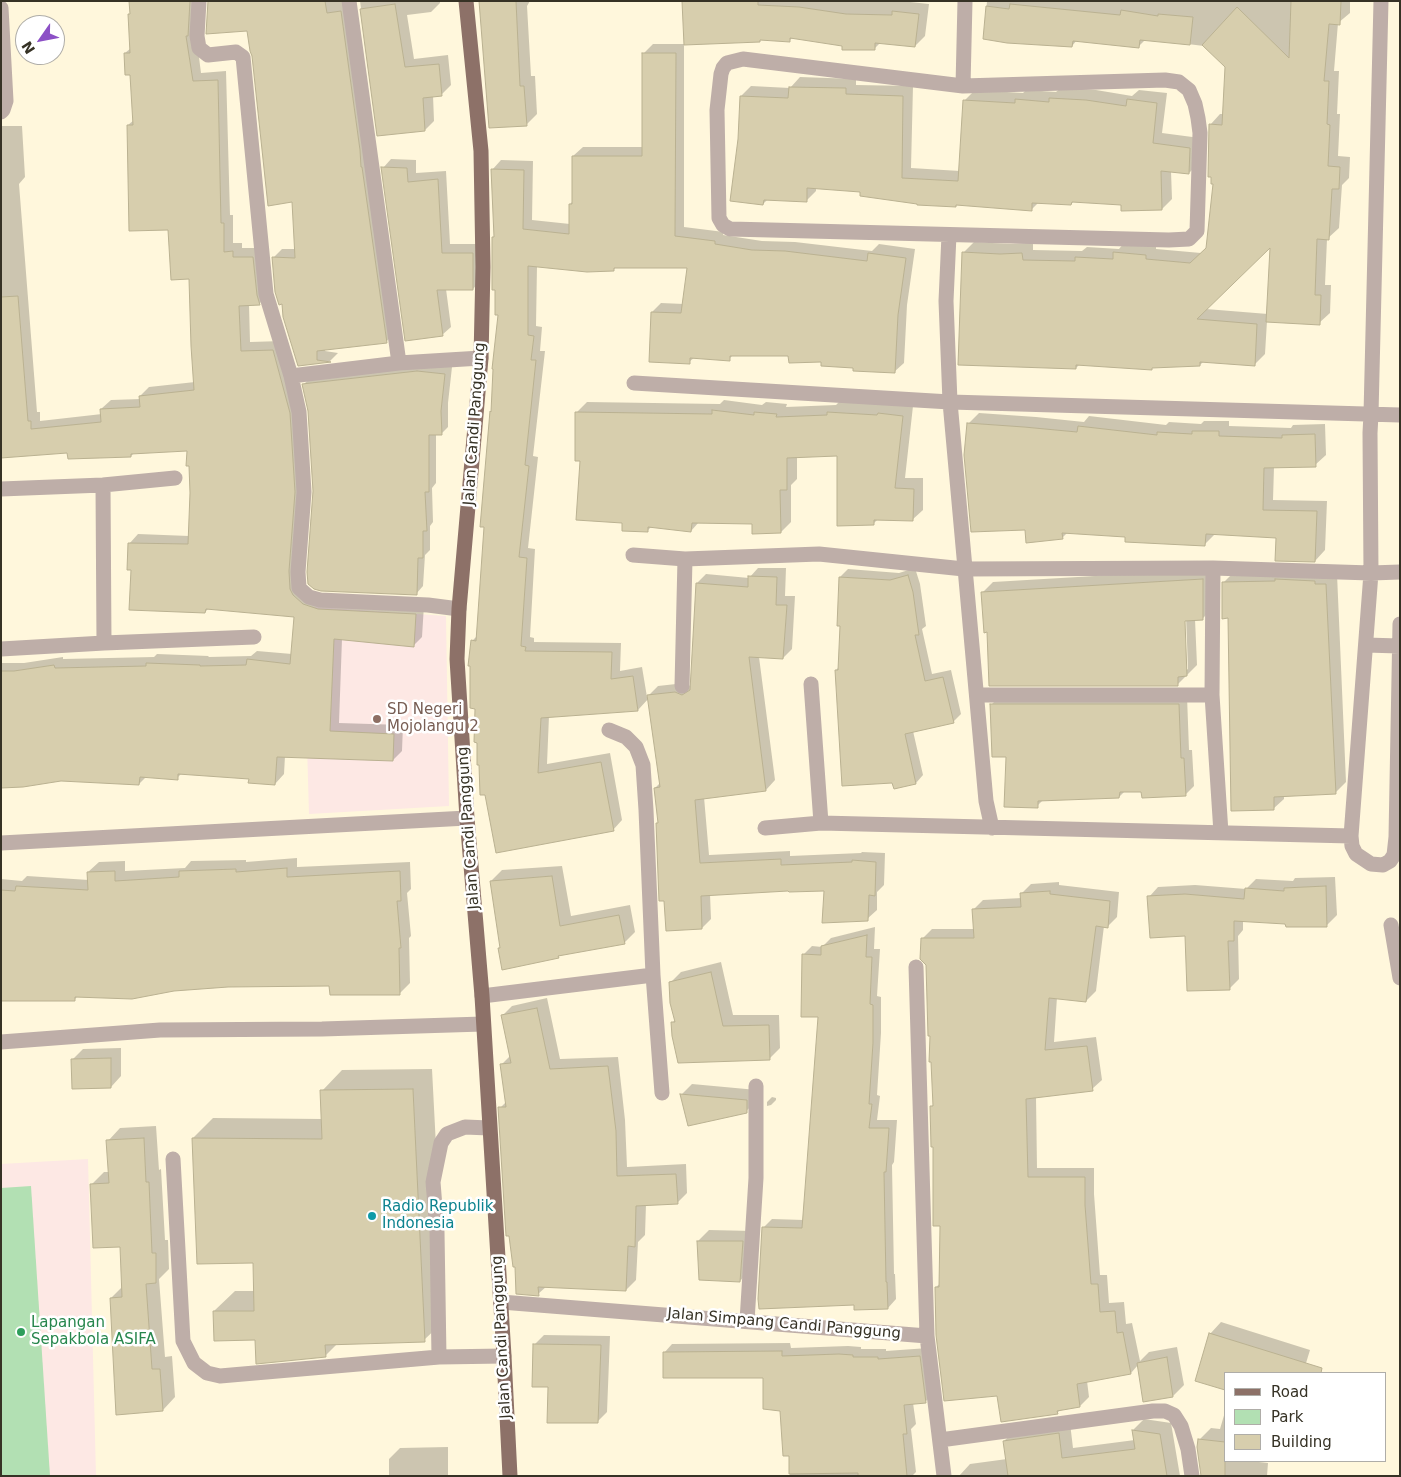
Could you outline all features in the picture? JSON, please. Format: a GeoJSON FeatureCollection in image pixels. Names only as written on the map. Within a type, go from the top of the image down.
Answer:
{"type":"FeatureCollection","features":[{"type":"Feature","properties":{"kind":"main road","name":"Jalan Candi Panggung"},"geometry":{"type":"LineString","coordinates":[[466,1],[481,151],[483,267],[481,358],[459,609],[457,659],[467,818],[482,996],[510,1476]]}},
{"type":"Feature","properties":{"kind":"street"},"geometry":{"type":"LineString","coordinates":[[199,1],[197,36],[199,48],[208,55],[236,52],[243,57],[266,294],[300,412],[304,492],[298,572],[299,588],[309,598],[320,600],[428,605],[459,609]]}},
{"type":"Feature","properties":{"kind":"street"},"geometry":{"type":"LineString","coordinates":[[350,1],[399,363]]}},
{"type":"Feature","properties":{"kind":"street"},"geometry":{"type":"LineString","coordinates":[[963,86],[965,1]]}},
{"type":"Feature","properties":{"kind":"street"},"geometry":{"type":"LineString","coordinates":[[1382,1],[1370,433],[1370,573],[1352,836],[1352,846],[1356,854],[1371,864],[1382,865],[1390,861],[1394,855],[1398,837],[1400,624]]}},
{"type":"Feature","properties":{"kind":"street"},"geometry":{"type":"LineString","coordinates":[[1,8],[6,101],[1,112]]}},
{"type":"Feature","properties":{"kind":"street"},"geometry":{"type":"LineString","coordinates":[[744,59],[963,86],[1165,80],[1179,82],[1189,90],[1195,104],[1200,133],[1197,231],[1189,239],[1169,240],[950,235],[734,229],[723,225],[719,218],[717,110],[721,74],[727,63],[744,59]]}},
{"type":"Feature","properties":{"kind":"street"},"geometry":{"type":"LineString","coordinates":[[950,235],[946,301],[950,402],[986,801],[992,828]]}},
{"type":"Feature","properties":{"kind":"street"},"geometry":{"type":"LineString","coordinates":[[291,376],[399,363],[481,358]]}},
{"type":"Feature","properties":{"kind":"street"},"geometry":{"type":"LineString","coordinates":[[634,383],[950,402],[1400,415]]}},
{"type":"Feature","properties":{"kind":"street"},"geometry":{"type":"LineString","coordinates":[[1,489],[103,485],[175,478]]}},
{"type":"Feature","properties":{"kind":"street"},"geometry":{"type":"LineString","coordinates":[[103,485],[104,643]]}},
{"type":"Feature","properties":{"kind":"street"},"geometry":{"type":"LineString","coordinates":[[633,555],[685,559],[819,554],[964,569],[1213,568],[1370,573],[1400,572]]}},
{"type":"Feature","properties":{"kind":"street"},"geometry":{"type":"LineString","coordinates":[[682,686],[685,559]]}},
{"type":"Feature","properties":{"kind":"street"},"geometry":{"type":"LineString","coordinates":[[1213,568],[1212,695],[1221,833]]}},
{"type":"Feature","properties":{"kind":"street"},"geometry":{"type":"LineString","coordinates":[[1,649],[254,637]]}},
{"type":"Feature","properties":{"kind":"street"},"geometry":{"type":"LineString","coordinates":[[1366,646],[1399,646]]}},
{"type":"Feature","properties":{"kind":"street"},"geometry":{"type":"LineString","coordinates":[[811,684],[821,823]]}},
{"type":"Feature","properties":{"kind":"street"},"geometry":{"type":"LineString","coordinates":[[977,695],[1212,695]]}},
{"type":"Feature","properties":{"kind":"street"},"geometry":{"type":"LineString","coordinates":[[609,730],[626,737],[636,747],[643,765],[653,975],[662,1093]]}},
{"type":"Feature","properties":{"kind":"street"},"geometry":{"type":"LineString","coordinates":[[1,843],[467,818]]}},
{"type":"Feature","properties":{"kind":"street"},"geometry":{"type":"LineString","coordinates":[[765,828],[821,823],[1352,836]]}},
{"type":"Feature","properties":{"kind":"street"},"geometry":{"type":"LineString","coordinates":[[1391,925],[1400,978]]}},
{"type":"Feature","properties":{"kind":"street"},"geometry":{"type":"LineString","coordinates":[[916,967],[927,1336],[944,1476]]}},
{"type":"Feature","properties":{"kind":"street"},"geometry":{"type":"LineString","coordinates":[[482,996],[653,975]]}},
{"type":"Feature","properties":{"kind":"street"},"geometry":{"type":"LineString","coordinates":[[1,1042],[160,1030],[322,1030],[483,1024]]}},
{"type":"Feature","properties":{"kind":"street"},"geometry":{"type":"LineString","coordinates":[[747,1320],[756,1178],[756,1086]]}},
{"type":"Feature","properties":{"kind":"street"},"geometry":{"type":"LineString","coordinates":[[439,1357],[437,1232],[433,1182],[441,1143],[447,1134],[465,1127],[489,1128]]}},
{"type":"Feature","properties":{"kind":"street"},"geometry":{"type":"LineString","coordinates":[[173,1159],[183,1341],[194,1363],[207,1373],[220,1376],[439,1357],[504,1356]]}},
{"type":"Feature","properties":{"kind":"street","name":"Jalan Simpang Candi Panggung"},"geometry":{"type":"LineString","coordinates":[[501,1302],[747,1320],[927,1336]]}},
{"type":"Feature","properties":{"kind":"street"},"geometry":{"type":"LineString","coordinates":[[940,1440],[1153,1411],[1165,1411],[1174,1415],[1181,1426],[1188,1449],[1192,1476]]}},
{"type":"Feature","properties":{"kind":"shaded area","name":"SD Negeri Mojolangu 2"},"geometry":{"type":"Polygon","coordinates":[[[303,606],[446,616],[449,806],[309,814],[303,606]]]}},
{"type":"Feature","properties":{"kind":"shaded area"},"geometry":{"type":"Polygon","coordinates":[[[88,1159],[96,1476],[1,1476],[1,1164],[88,1159]]]}},
{"type":"Feature","properties":{"kind":"green space","name":"Lapangan Sepakbola ASIFA"},"geometry":{"type":"Polygon","coordinates":[[[31,1186],[50,1476],[1,1476],[1,1188],[31,1186]]]}},
{"type":"Feature","properties":{"kind":"building"},"geometry":{"type":"Polygon","coordinates":[[[129,1],[190,1],[188,36],[186,36],[193,81],[218,80],[221,223],[224,223],[224,252],[233,251],[233,257],[253,257],[257,295],[260,305],[239,306],[241,351],[273,350],[290,413],[295,492],[289,571],[290,589],[293,595],[303,604],[318,609],[416,614],[414,647],[334,639],[330,731],[394,734],[393,761],[277,757],[275,785],[248,783],[249,779],[178,774],[178,780],[140,777],[139,785],[61,781],[23,787],[1,788],[1,671],[54,665],[55,668],[146,666],[146,663],[200,666],[246,665],[247,659],[290,664],[294,617],[206,609],[205,613],[129,610],[131,570],[127,570],[128,543],[188,544],[190,493],[189,466],[186,466],[187,451],[131,454],[131,457],[68,459],[67,453],[1,458],[1,297],[18,296],[28,421],[31,421],[31,429],[101,422],[100,409],[140,407],[139,396],[194,390],[189,279],[171,280],[168,230],[129,231],[127,125],[133,125],[130,75],[125,75],[124,53],[130,53],[129,1]]]}},
{"type":"Feature","properties":{"kind":"building"},"geometry":{"type":"Polygon","coordinates":[[[208,1],[325,1],[327,13],[341,11],[361,167],[387,343],[317,351],[317,360],[331,362],[298,366],[283,317],[282,304],[279,305],[275,292],[272,257],[295,258],[292,202],[268,206],[252,56],[247,31],[206,34],[208,1]]]}},
{"type":"Feature","properties":{"kind":"building"},"geometry":{"type":"Polygon","coordinates":[[[479,1],[516,1],[520,86],[524,86],[527,126],[489,128],[479,1]]]}},
{"type":"Feature","properties":{"kind":"building"},"geometry":{"type":"Polygon","coordinates":[[[682,1],[758,1],[758,5],[799,7],[846,14],[892,15],[892,11],[919,14],[915,47],[875,43],[875,50],[842,50],[842,46],[790,38],[790,42],[760,40],[760,42],[684,45],[682,1]]]}},
{"type":"Feature","properties":{"kind":"building"},"geometry":{"type":"Polygon","coordinates":[[[1291,1],[1341,1],[1340,25],[1329,24],[1324,81],[1329,81],[1327,124],[1330,125],[1328,166],[1340,167],[1339,189],[1332,189],[1329,240],[1317,239],[1315,295],[1321,295],[1320,325],[1266,322],[1270,248],[1197,319],[1257,324],[1255,366],[1200,362],[1200,366],[1152,368],[1152,370],[1076,365],[1076,369],[958,365],[962,252],[1022,253],[1023,260],[1075,261],[1075,257],[1113,259],[1113,252],[1146,255],[1146,259],[1190,263],[1206,248],[1213,184],[1211,184],[1211,177],[1208,177],[1209,124],[1222,125],[1225,67],[1202,45],[1237,7],[1289,58],[1291,1]]]}},
{"type":"Feature","properties":{"kind":"building"},"geometry":{"type":"Polygon","coordinates":[[[395,4],[405,67],[439,64],[442,96],[423,98],[425,131],[377,136],[360,9],[395,4]]]}},
{"type":"Feature","properties":{"kind":"building"},"geometry":{"type":"Polygon","coordinates":[[[1010,4],[1120,15],[1121,10],[1158,16],[1158,14],[1193,17],[1190,45],[1140,40],[1139,48],[1073,41],[1072,47],[1007,43],[983,39],[986,6],[1009,9],[1010,4]]]}},
{"type":"Feature","properties":{"kind":"building"},"geometry":{"type":"Polygon","coordinates":[[[642,53],[676,53],[675,236],[715,241],[715,244],[752,250],[785,251],[867,261],[868,253],[906,258],[898,315],[895,373],[853,371],[853,368],[821,366],[821,362],[789,363],[788,356],[730,356],[730,361],[690,358],[690,364],[649,362],[651,312],[681,313],[687,268],[614,268],[614,271],[587,272],[528,266],[528,335],[534,336],[531,360],[536,360],[525,465],[529,466],[519,557],[527,558],[521,646],[526,647],[525,651],[612,652],[611,679],[633,676],[638,711],[541,718],[538,773],[601,762],[614,831],[496,853],[485,795],[480,795],[477,743],[474,742],[475,709],[470,708],[470,666],[468,666],[471,640],[476,641],[484,527],[480,527],[498,315],[495,315],[495,290],[492,290],[492,237],[494,237],[491,169],[524,170],[523,229],[569,234],[569,204],[572,204],[572,156],[642,156],[642,53]]]}},
{"type":"Feature","properties":{"kind":"building"},"geometry":{"type":"Polygon","coordinates":[[[789,87],[846,88],[846,94],[903,96],[902,178],[958,181],[963,100],[1015,103],[1015,99],[1049,102],[1049,98],[1086,100],[1126,106],[1127,99],[1157,103],[1153,143],[1190,148],[1189,174],[1161,171],[1162,210],[1121,211],[1121,205],[1072,202],[1071,205],[1032,203],[1032,211],[956,205],[956,207],[917,205],[860,196],[860,192],[807,188],[807,202],[764,200],[763,205],[730,201],[738,139],[740,96],[788,98],[789,87]]]}},
{"type":"Feature","properties":{"kind":"building"},"geometry":{"type":"Polygon","coordinates":[[[381,167],[407,168],[408,182],[438,179],[442,253],[473,253],[473,290],[437,290],[443,336],[405,341],[381,167]]]}},
{"type":"Feature","properties":{"kind":"building"},"geometry":{"type":"Polygon","coordinates":[[[417,371],[445,374],[441,411],[442,435],[429,435],[429,492],[425,492],[427,531],[423,531],[423,558],[418,558],[417,595],[321,591],[314,589],[308,584],[307,572],[313,491],[308,411],[302,384],[417,371]]]}},
{"type":"Feature","properties":{"kind":"building"},"geometry":{"type":"Polygon","coordinates":[[[712,410],[754,415],[754,412],[777,414],[776,417],[827,415],[827,412],[877,415],[878,413],[903,416],[895,488],[914,489],[913,521],[874,520],[874,525],[837,526],[837,456],[787,458],[787,490],[780,490],[781,533],[752,534],[752,524],[692,523],[691,532],[648,527],[648,532],[622,531],[622,523],[576,520],[580,461],[575,461],[575,412],[712,414],[712,410]]]}},
{"type":"Feature","properties":{"kind":"building"},"geometry":{"type":"Polygon","coordinates":[[[967,423],[1077,432],[1078,426],[1157,435],[1157,432],[1192,434],[1192,431],[1219,431],[1219,436],[1282,438],[1282,435],[1315,434],[1316,467],[1264,468],[1263,510],[1317,511],[1315,562],[1275,561],[1276,538],[1206,534],[1205,546],[1125,542],[1125,537],[1062,533],[1063,539],[1026,543],[1025,530],[971,532],[964,455],[967,423]]]}},
{"type":"Feature","properties":{"kind":"building"},"geometry":{"type":"Polygon","coordinates":[[[908,575],[913,592],[919,635],[915,635],[925,681],[943,677],[954,723],[905,734],[916,784],[894,789],[892,783],[842,786],[835,670],[838,670],[840,626],[837,626],[839,577],[890,580],[908,575]]]}},
{"type":"Feature","properties":{"kind":"building"},"geometry":{"type":"Polygon","coordinates":[[[748,576],[777,577],[776,605],[787,605],[783,659],[749,657],[766,791],[695,800],[700,863],[781,859],[781,865],[852,862],[852,860],[876,862],[875,896],[869,895],[868,921],[822,923],[824,891],[788,891],[701,896],[702,929],[666,931],[664,901],[659,901],[656,823],[658,823],[654,788],[660,787],[647,695],[675,692],[682,695],[690,690],[696,583],[748,587],[748,576]]]}},
{"type":"Feature","properties":{"kind":"building"},"geometry":{"type":"Polygon","coordinates":[[[1203,579],[1203,620],[1185,621],[1187,676],[1178,677],[1178,686],[989,686],[987,632],[984,633],[981,592],[1203,579]]]}},
{"type":"Feature","properties":{"kind":"building"},"geometry":{"type":"Polygon","coordinates":[[[1275,579],[1315,581],[1315,584],[1326,584],[1336,794],[1274,797],[1274,810],[1231,811],[1228,618],[1222,619],[1222,582],[1275,581],[1275,579]]]}},
{"type":"Feature","properties":{"kind":"building"},"geometry":{"type":"Polygon","coordinates":[[[990,704],[1179,704],[1181,758],[1184,758],[1186,796],[1142,798],[1141,792],[1120,792],[1119,798],[1038,801],[1038,808],[1004,807],[1006,757],[992,757],[990,704]]]}},
{"type":"Feature","properties":{"kind":"building"},"geometry":{"type":"Polygon","coordinates":[[[287,868],[287,877],[400,871],[401,901],[397,901],[401,948],[399,948],[400,995],[330,995],[329,986],[228,987],[174,991],[132,999],[75,997],[75,1001],[1,1001],[1,890],[15,891],[16,886],[88,890],[87,872],[115,871],[115,881],[179,877],[179,871],[236,869],[236,872],[287,868]]]}},
{"type":"Feature","properties":{"kind":"building"},"geometry":{"type":"Polygon","coordinates":[[[552,876],[560,926],[619,915],[625,944],[558,956],[559,958],[502,970],[490,881],[552,876]]]}},
{"type":"Feature","properties":{"kind":"building"},"geometry":{"type":"Polygon","coordinates":[[[1326,886],[1327,927],[1286,927],[1285,924],[1234,921],[1234,941],[1228,941],[1230,990],[1187,991],[1185,936],[1150,938],[1147,896],[1185,894],[1244,899],[1245,888],[1284,891],[1284,888],[1326,886]]]}},
{"type":"Feature","properties":{"kind":"building"},"geometry":{"type":"Polygon","coordinates":[[[1050,891],[1050,894],[1110,901],[1108,928],[1096,926],[1086,1002],[1049,998],[1045,1050],[1087,1046],[1093,1091],[1026,1099],[1028,1177],[1085,1177],[1085,1205],[1091,1284],[1098,1284],[1100,1312],[1115,1311],[1117,1333],[1123,1332],[1131,1374],[1077,1384],[1080,1407],[1057,1411],[1058,1414],[1001,1422],[997,1396],[944,1401],[936,1335],[935,1287],[939,1287],[940,1226],[933,1226],[933,1147],[931,1147],[930,1106],[933,1106],[931,1062],[929,1062],[930,1036],[928,1036],[926,965],[920,959],[921,938],[974,938],[972,909],[1021,907],[1020,893],[1050,891]]]}},
{"type":"Feature","properties":{"kind":"building"},"geometry":{"type":"Polygon","coordinates":[[[867,935],[866,957],[872,957],[870,1004],[873,1005],[873,1043],[869,1104],[872,1104],[869,1128],[889,1128],[886,1172],[884,1172],[888,1309],[854,1310],[854,1305],[759,1309],[762,1227],[802,1228],[818,1017],[801,1017],[802,954],[821,955],[821,946],[867,935]]]}},
{"type":"Feature","properties":{"kind":"building"},"geometry":{"type":"Polygon","coordinates":[[[711,972],[723,1026],[769,1025],[770,1060],[678,1063],[672,1036],[671,1022],[675,1022],[670,1003],[669,982],[711,972]]]}},
{"type":"Feature","properties":{"kind":"building"},"geometry":{"type":"Polygon","coordinates":[[[537,1008],[550,1069],[608,1066],[616,1131],[617,1176],[676,1174],[678,1204],[636,1206],[635,1247],[628,1246],[626,1291],[538,1287],[539,1296],[516,1294],[515,1267],[513,1267],[509,1236],[506,1236],[498,1107],[506,1107],[500,1064],[511,1063],[501,1015],[537,1008]]]}},
{"type":"Feature","properties":{"kind":"building"},"geometry":{"type":"Polygon","coordinates":[[[111,1058],[111,1088],[72,1089],[71,1059],[111,1058]]]}},
{"type":"Feature","properties":{"kind":"building"},"geometry":{"type":"Polygon","coordinates":[[[413,1089],[425,1342],[325,1345],[326,1357],[256,1364],[255,1340],[214,1341],[213,1311],[254,1311],[253,1263],[197,1264],[192,1138],[322,1139],[320,1090],[413,1089]]]}},
{"type":"Feature","properties":{"kind":"building"},"geometry":{"type":"Polygon","coordinates":[[[680,1094],[747,1100],[747,1113],[688,1126],[680,1094]]]}},
{"type":"Feature","properties":{"kind":"building"},"geometry":{"type":"Polygon","coordinates":[[[144,1138],[146,1182],[149,1182],[152,1253],[156,1253],[156,1283],[146,1284],[152,1369],[160,1369],[163,1411],[116,1415],[110,1298],[122,1297],[120,1247],[93,1248],[90,1184],[109,1183],[106,1140],[144,1138]]]}},
{"type":"Feature","properties":{"kind":"building"},"geometry":{"type":"Polygon","coordinates":[[[697,1241],[743,1241],[740,1282],[699,1280],[697,1241]]]}},
{"type":"Feature","properties":{"kind":"building"},"geometry":{"type":"Polygon","coordinates":[[[1209,1333],[1322,1368],[1321,1372],[1224,1372],[1224,1390],[1195,1381],[1209,1333]]]}},
{"type":"Feature","properties":{"kind":"building"},"geometry":{"type":"Polygon","coordinates":[[[533,1344],[601,1345],[598,1423],[547,1423],[548,1387],[532,1387],[533,1344]]]}},
{"type":"Feature","properties":{"kind":"building"},"geometry":{"type":"Polygon","coordinates":[[[782,1351],[782,1356],[839,1354],[853,1355],[853,1357],[878,1357],[878,1359],[920,1356],[926,1403],[904,1405],[907,1434],[903,1434],[907,1476],[858,1476],[858,1473],[789,1474],[789,1456],[783,1456],[780,1411],[763,1409],[763,1378],[663,1378],[663,1352],[782,1351]]]}},
{"type":"Feature","properties":{"kind":"building"},"geometry":{"type":"Polygon","coordinates":[[[1167,1357],[1173,1397],[1143,1402],[1137,1363],[1167,1357]]]}},
{"type":"Feature","properties":{"kind":"building"},"geometry":{"type":"Polygon","coordinates":[[[1132,1430],[1160,1434],[1167,1476],[1008,1476],[1003,1441],[1059,1433],[1062,1458],[1135,1449],[1132,1430]]]}},
{"type":"Feature","properties":{"kind":"building"},"geometry":{"type":"Polygon","coordinates":[[[1198,1439],[1224,1442],[1225,1476],[1201,1476],[1197,1447],[1198,1439]]]}},
{"type":"Feature","properties":{"kind":"place","name":"SD Negeri Mojolangu 2"},"geometry":{"type":"Point","coordinates":[377,719]}},
{"type":"Feature","properties":{"kind":"place","name":"Radio Republik Indonesia"},"geometry":{"type":"Point","coordinates":[372,1216]}},
{"type":"Feature","properties":{"kind":"place","name":"Lapangan Sepakbola ASIFA"},"geometry":{"type":"Point","coordinates":[21,1332]}}]}
